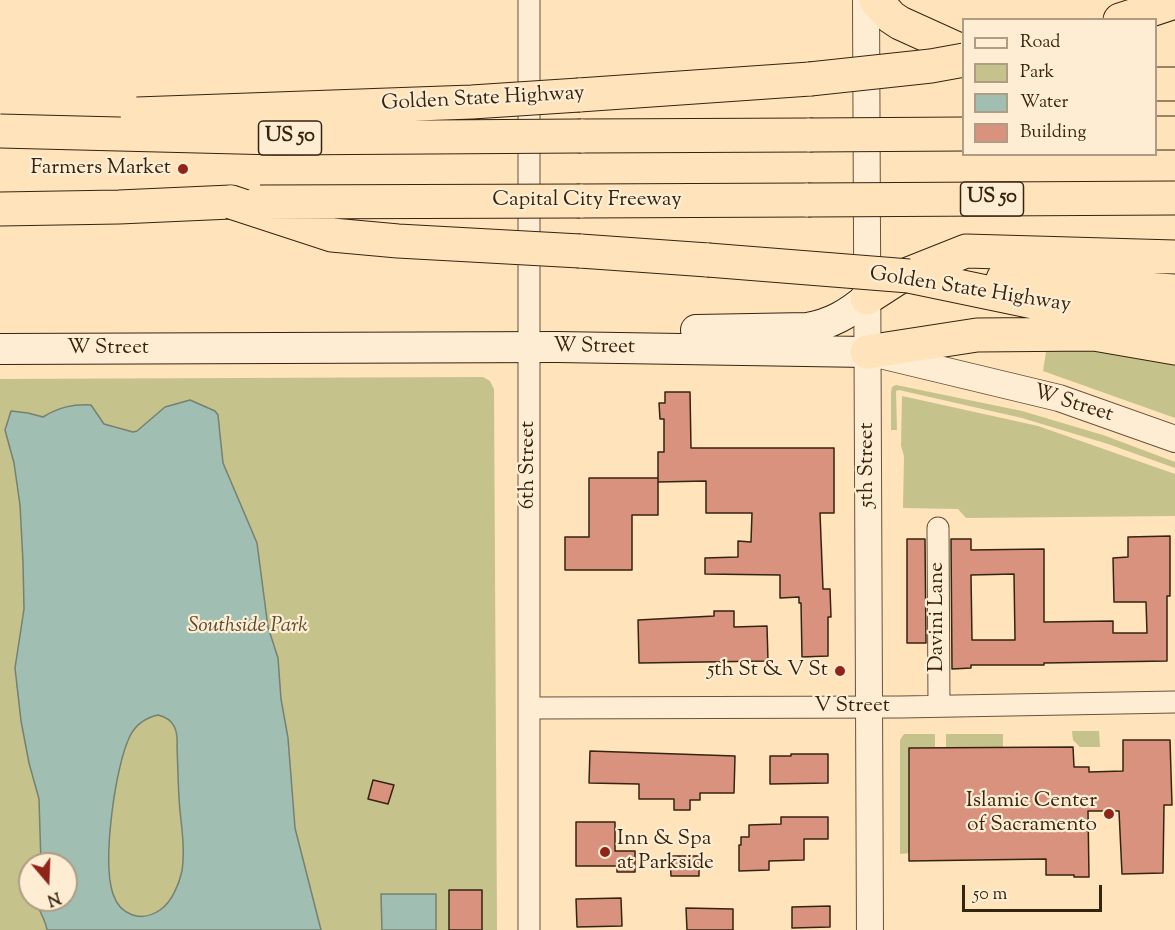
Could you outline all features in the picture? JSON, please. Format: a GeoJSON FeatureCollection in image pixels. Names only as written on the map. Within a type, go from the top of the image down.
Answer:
{"type":"FeatureCollection","features":[{"type":"Feature","properties":{"kind":"highway"},"geometry":{"type":"LineString","coordinates":[[876,0],[891,17],[900,23],[962,52]]}},
{"type":"Feature","properties":{"kind":"highway"},"geometry":{"type":"LineString","coordinates":[[1126,18],[1175,2]]}},
{"type":"Feature","properties":{"kind":"highway"},"geometry":{"type":"LineString","coordinates":[[1157,24],[1175,20]]}},
{"type":"Feature","properties":{"kind":"highway","name":"Golden State Highway"},"geometry":{"type":"LineString","coordinates":[[0,118],[472,102],[810,79],[931,66],[962,60]]}},
{"type":"Feature","properties":{"kind":"highway"},"geometry":{"type":"LineString","coordinates":[[1157,84],[1175,84]]}},
{"type":"Feature","properties":{"kind":"highway","name":"US 50"},"geometry":{"type":"LineString","coordinates":[[0,131],[277,138],[962,134]]}},
{"type":"Feature","properties":{"kind":"highway"},"geometry":{"type":"LineString","coordinates":[[1157,133],[1175,133]]}},
{"type":"Feature","properties":{"kind":"highway","name":"Capital City Freeway"},"geometry":{"type":"LineString","coordinates":[[0,209],[231,202],[1175,198]]}},
{"type":"Feature","properties":{"kind":"highway","name":"Golden State Highway"},"geometry":{"type":"LineString","coordinates":[[231,202],[332,235],[909,276],[1053,306],[1175,320]]}},
{"type":"Feature","properties":{"kind":"highway"},"geometry":{"type":"LineString","coordinates":[[867,298],[898,278],[966,251],[1175,257]]}},
{"type":"Feature","properties":{"kind":"highway"},"geometry":{"type":"LineString","coordinates":[[909,276],[1027,279],[1175,291]]}},
{"type":"Feature","properties":{"kind":"highway"},"geometry":{"type":"LineString","coordinates":[[867,352],[977,335],[1094,334],[1175,348]]}},
{"type":"Feature","properties":{"kind":"main road"},"geometry":{"type":"LineString","coordinates":[[640,349],[682,331],[807,328],[825,325],[841,318],[867,298]]}},
{"type":"Feature","properties":{"kind":"main road","name":"W Street"},"geometry":{"type":"LineString","coordinates":[[0,349],[529,347],[867,352]]}},
{"type":"Feature","properties":{"kind":"street","name":"6th Street"},"geometry":{"type":"LineString","coordinates":[[529,0],[529,930]]}},
{"type":"Feature","properties":{"kind":"street","name":"5th Street"},"geometry":{"type":"LineString","coordinates":[[866,0],[870,930]]}},
{"type":"Feature","properties":{"kind":"street","name":"W Street"},"geometry":{"type":"LineString","coordinates":[[867,352],[1059,398],[1175,439]]}},
{"type":"Feature","properties":{"kind":"street","name":"Davini Lane"},"geometry":{"type":"LineString","coordinates":[[938,528],[939,706]]}},
{"type":"Feature","properties":{"kind":"street","name":"V Street"},"geometry":{"type":"LineString","coordinates":[[529,708],[869,707],[1175,702]]}},
{"type":"Feature","properties":{"kind":"green space"},"geometry":{"type":"Polygon","coordinates":[[[1047,346],[1147,356],[1175,364],[1175,418],[1043,371],[1047,346]]]}},
{"type":"Feature","properties":{"kind":"green space","name":"Southside Park"},"geometry":{"type":"Polygon","coordinates":[[[483,377],[490,381],[494,389],[497,930],[0,930],[0,379],[483,377]]]}},
{"type":"Feature","properties":{"kind":"green space"},"geometry":{"type":"Polygon","coordinates":[[[896,385],[1022,411],[1103,435],[1175,462],[1175,468],[1108,444],[1022,418],[899,390],[896,391],[897,430],[891,430],[891,392],[892,387],[896,385]]]}},
{"type":"Feature","properties":{"kind":"green space"},"geometry":{"type":"Polygon","coordinates":[[[902,396],[1038,426],[1175,474],[1175,516],[966,518],[958,509],[903,508],[902,396]]]}},
{"type":"Feature","properties":{"kind":"green space"},"geometry":{"type":"Polygon","coordinates":[[[1072,731],[1099,731],[1100,747],[1080,747],[1073,740],[1072,731]]]}},
{"type":"Feature","properties":{"kind":"green space"},"geometry":{"type":"Polygon","coordinates":[[[904,734],[935,734],[935,747],[909,748],[910,853],[900,854],[900,740],[904,734]]]}},
{"type":"Feature","properties":{"kind":"green space"},"geometry":{"type":"Polygon","coordinates":[[[946,734],[1003,734],[1003,747],[946,747],[946,734]]]}},
{"type":"Feature","properties":{"kind":"water"},"geometry":{"type":"Polygon","coordinates":[[[190,400],[215,411],[218,415],[223,463],[257,543],[268,627],[278,658],[281,699],[288,738],[295,828],[321,930],[47,930],[40,912],[78,912],[78,852],[41,852],[39,799],[21,721],[15,668],[24,609],[23,562],[20,505],[14,463],[5,430],[11,411],[43,417],[72,406],[91,405],[104,424],[133,432],[165,407],[190,400]],[[158,715],[145,720],[135,728],[119,769],[110,838],[110,879],[116,901],[132,915],[146,916],[164,907],[174,892],[182,871],[183,848],[177,736],[174,726],[168,719],[158,715]]]}},
{"type":"Feature","properties":{"kind":"water"},"geometry":{"type":"Polygon","coordinates":[[[381,894],[436,894],[436,930],[382,930],[381,894]]]}},
{"type":"Feature","properties":{"kind":"building"},"geometry":{"type":"Polygon","coordinates":[[[665,392],[690,392],[691,448],[834,448],[834,513],[820,513],[823,589],[830,589],[831,617],[828,617],[828,656],[802,657],[801,603],[799,603],[799,597],[780,598],[780,575],[705,574],[705,558],[738,557],[738,541],[751,542],[752,513],[706,513],[706,481],[658,482],[658,452],[664,452],[664,419],[660,419],[659,403],[665,403],[665,392]]]}},
{"type":"Feature","properties":{"kind":"building"},"geometry":{"type":"Polygon","coordinates":[[[589,478],[658,478],[658,515],[632,515],[632,570],[565,570],[565,537],[589,537],[589,478]]]}},
{"type":"Feature","properties":{"kind":"building"},"geometry":{"type":"Polygon","coordinates":[[[1170,536],[1167,661],[971,665],[971,668],[952,669],[951,539],[971,539],[971,550],[1044,549],[1044,622],[1113,621],[1113,633],[1147,633],[1146,602],[1114,602],[1113,558],[1128,557],[1128,537],[1170,536]],[[1014,574],[971,575],[972,640],[1015,640],[1014,574]]]}},
{"type":"Feature","properties":{"kind":"building"},"geometry":{"type":"Polygon","coordinates":[[[907,539],[925,539],[926,643],[907,643],[907,539]]]}},
{"type":"Feature","properties":{"kind":"building"},"geometry":{"type":"Polygon","coordinates":[[[714,611],[734,611],[734,627],[767,626],[768,661],[639,663],[638,620],[714,616],[714,611]]]}},
{"type":"Feature","properties":{"kind":"building"},"geometry":{"type":"Polygon","coordinates":[[[1123,740],[1170,740],[1172,805],[1164,805],[1163,873],[1122,874],[1119,811],[1088,811],[1089,877],[1046,875],[1046,859],[909,861],[909,748],[1073,747],[1074,767],[1089,767],[1089,772],[1123,771],[1123,740]]]}},
{"type":"Feature","properties":{"kind":"building"},"geometry":{"type":"Polygon","coordinates":[[[590,751],[735,756],[734,793],[700,793],[700,800],[690,800],[690,810],[674,810],[674,799],[639,799],[639,784],[589,783],[590,751]]]}},
{"type":"Feature","properties":{"kind":"building"},"geometry":{"type":"Polygon","coordinates":[[[791,754],[828,754],[828,783],[770,784],[770,756],[791,756],[791,754]]]}},
{"type":"Feature","properties":{"kind":"building"},"geometry":{"type":"Polygon","coordinates":[[[373,780],[394,785],[388,804],[368,799],[373,780]]]}},
{"type":"Feature","properties":{"kind":"building"},"geometry":{"type":"Polygon","coordinates":[[[781,817],[828,817],[828,839],[804,839],[804,860],[769,861],[769,870],[739,871],[739,845],[741,845],[741,837],[749,837],[749,825],[781,824],[781,817]]]}},
{"type":"Feature","properties":{"kind":"building"},"geometry":{"type":"Polygon","coordinates":[[[576,822],[615,822],[615,851],[635,851],[635,872],[617,872],[617,866],[576,866],[576,822]]]}},
{"type":"Feature","properties":{"kind":"building"},"geometry":{"type":"Polygon","coordinates":[[[670,856],[699,856],[699,876],[671,876],[670,856]]]}},
{"type":"Feature","properties":{"kind":"building"},"geometry":{"type":"Polygon","coordinates":[[[449,890],[482,890],[482,930],[449,930],[449,890]]]}},
{"type":"Feature","properties":{"kind":"building"},"geometry":{"type":"Polygon","coordinates":[[[621,898],[622,926],[577,927],[576,899],[621,898]]]}},
{"type":"Feature","properties":{"kind":"building"},"geometry":{"type":"Polygon","coordinates":[[[830,906],[830,927],[792,928],[792,907],[830,906]]]}},
{"type":"Feature","properties":{"kind":"building"},"geometry":{"type":"Polygon","coordinates":[[[686,908],[733,909],[733,930],[687,930],[686,908]]]}},
{"type":"Feature","properties":{"kind":"place","name":"Farmers Market"},"geometry":{"type":"Point","coordinates":[183,169]}},
{"type":"Feature","properties":{"kind":"place","name":"5th St & V St"},"geometry":{"type":"Point","coordinates":[840,671]}},
{"type":"Feature","properties":{"kind":"place","name":"Islamic Center of Sacramento"},"geometry":{"type":"Point","coordinates":[1109,814]}},
{"type":"Feature","properties":{"kind":"place","name":"Inn & Spa at Parkside"},"geometry":{"type":"Point","coordinates":[605,852]}}]}
